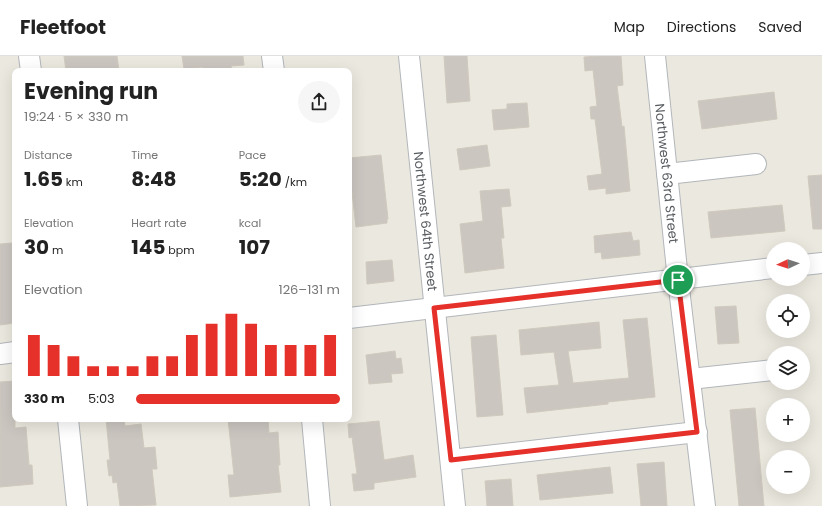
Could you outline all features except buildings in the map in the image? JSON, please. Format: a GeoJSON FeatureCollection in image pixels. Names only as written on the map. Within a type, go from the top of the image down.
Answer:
{"type":"FeatureCollection","features":[{"type":"Feature","properties":{"kind":"street"},"geometry":{"type":"LineString","coordinates":[[29,56],[31,68]]}},
{"type":"Feature","properties":{"kind":"street"},"geometry":{"type":"LineString","coordinates":[[272,56],[274,68]]}},
{"type":"Feature","properties":{"kind":"street","name":"Northwest 64th Street"},"geometry":{"type":"LineString","coordinates":[[408,56],[455,506]]}},
{"type":"Feature","properties":{"kind":"street","name":"Northwest 63rd Street"},"geometry":{"type":"LineString","coordinates":[[655,56],[678,280],[705,506]]}},
{"type":"Feature","properties":{"kind":"street"},"geometry":{"type":"LineString","coordinates":[[667,174],[756,164]]}},
{"type":"Feature","properties":{"kind":"street"},"geometry":{"type":"LineString","coordinates":[[810,264],[822,263]]}},
{"type":"Feature","properties":{"kind":"street"},"geometry":{"type":"LineString","coordinates":[[352,318],[766,269]]}},
{"type":"Feature","properties":{"kind":"street"},"geometry":{"type":"LineString","coordinates":[[0,354],[12,352]]}},
{"type":"Feature","properties":{"kind":"street"},"geometry":{"type":"LineString","coordinates":[[690,380],[766,371]]}},
{"type":"Feature","properties":{"kind":"street"},"geometry":{"type":"LineString","coordinates":[[68,422],[77,506]]}},
{"type":"Feature","properties":{"kind":"street"},"geometry":{"type":"LineString","coordinates":[[312,422],[320,506]]}},
{"type":"Feature","properties":{"kind":"street"},"geometry":{"type":"LineString","coordinates":[[451,460],[697,432]]}},
{"type":"Feature","properties":{"kind":"route"},"geometry":{"type":"LineString","coordinates":[[678,280],[697,432],[451,460],[434,308],[678,280]]}}]}
